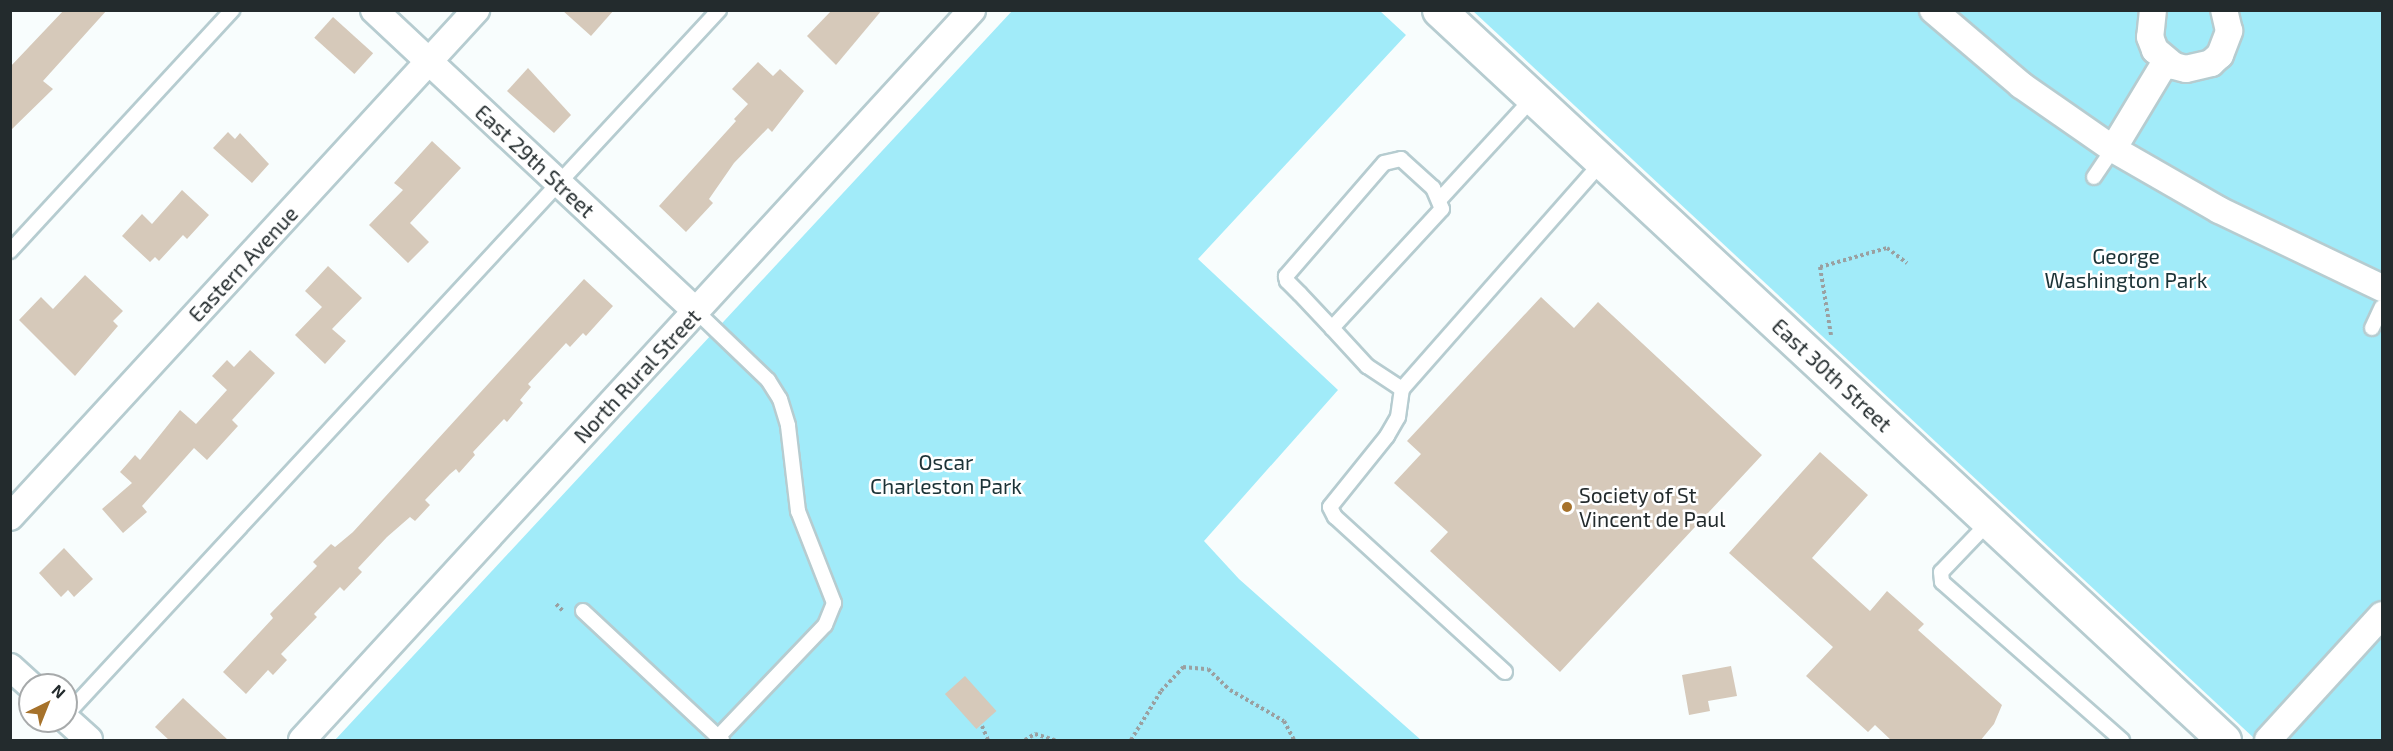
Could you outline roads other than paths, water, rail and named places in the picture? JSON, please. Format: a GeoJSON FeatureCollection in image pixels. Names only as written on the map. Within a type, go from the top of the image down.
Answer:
{"type":"FeatureCollection","features":[{"type":"Feature","properties":{"kind":"main road","name":"East 30th Street"},"geometry":{"type":"LineString","coordinates":[[1439,10],[2224,741]]}},
{"type":"Feature","properties":{"kind":"street","name":"East 29th Street"},"geometry":{"type":"LineString","coordinates":[[374,10],[696,311]]}},
{"type":"Feature","properties":{"kind":"street","name":"Eastern Avenue"},"geometry":{"type":"LineString","coordinates":[[10,517],[476,10]]}},
{"type":"Feature","properties":{"kind":"street","name":"North Rural Street"},"geometry":{"type":"LineString","coordinates":[[302,741],[972,10]]}},
{"type":"Feature","properties":{"kind":"street"},"geometry":{"type":"LineString","coordinates":[[1933,10],[2021,85],[2113,149],[2219,210],[2382,288]]}},
{"type":"Feature","properties":{"kind":"street"},"geometry":{"type":"LineString","coordinates":[[2153,10],[2150,37],[2155,50],[2166,61],[2186,69],[2211,63],[2226,44],[2229,31],[2224,10]]}},
{"type":"Feature","properties":{"kind":"street"},"geometry":{"type":"LineString","coordinates":[[2113,149],[2166,61]]}},
{"type":"Feature","properties":{"kind":"street"},"geometry":{"type":"LineString","coordinates":[[2268,741],[2382,615]]}},
{"type":"Feature","properties":{"kind":"street"},"geometry":{"type":"LineString","coordinates":[[78,730],[89,741]]}},
{"type":"Feature","properties":{"kind":"lane"},"geometry":{"type":"LineString","coordinates":[[10,251],[232,10]]}},
{"type":"Feature","properties":{"kind":"lane"},"geometry":{"type":"LineString","coordinates":[[78,704],[719,10]]}},
{"type":"Feature","properties":{"kind":"lane"},"geometry":{"type":"LineString","coordinates":[[1440,199],[1533,98]]}},
{"type":"Feature","properties":{"kind":"lane"},"geometry":{"type":"LineString","coordinates":[[2094,177],[2113,149]]}},
{"type":"Feature","properties":{"kind":"lane"},"geometry":{"type":"LineString","coordinates":[[1332,328],[1442,209],[1440,199],[1401,159],[1384,163],[1288,269],[1287,281],[1367,366],[1402,389]]}},
{"type":"Feature","properties":{"kind":"lane"},"geometry":{"type":"LineString","coordinates":[[1505,672],[1335,517],[1330,507],[1387,436],[1398,417],[1402,389],[1602,162]]}},
{"type":"Feature","properties":{"kind":"lane"},"geometry":{"type":"LineString","coordinates":[[2372,328],[2382,308]]}},
{"type":"Feature","properties":{"kind":"lane"},"geometry":{"type":"LineString","coordinates":[[583,611],[720,739],[825,625],[834,603],[798,511],[788,426],[780,399],[763,375],[696,311]]}},
{"type":"Feature","properties":{"kind":"lane"},"geometry":{"type":"LineString","coordinates":[[1990,522],[1941,572],[1942,582],[2122,741]]}},
{"type":"Feature","properties":{"kind":"place","name":"Society of St Vincent de Paul"},"geometry":{"type":"Point","coordinates":[1567,507]}},
{"type":"Feature","properties":{"kind":"park label","name":"George Washington Park"},"geometry":{"type":"Point","coordinates":[2126,268]}},
{"type":"Feature","properties":{"kind":"park label","name":"Oscar Charleston Park"},"geometry":{"type":"Point","coordinates":[946,474]}}]}
